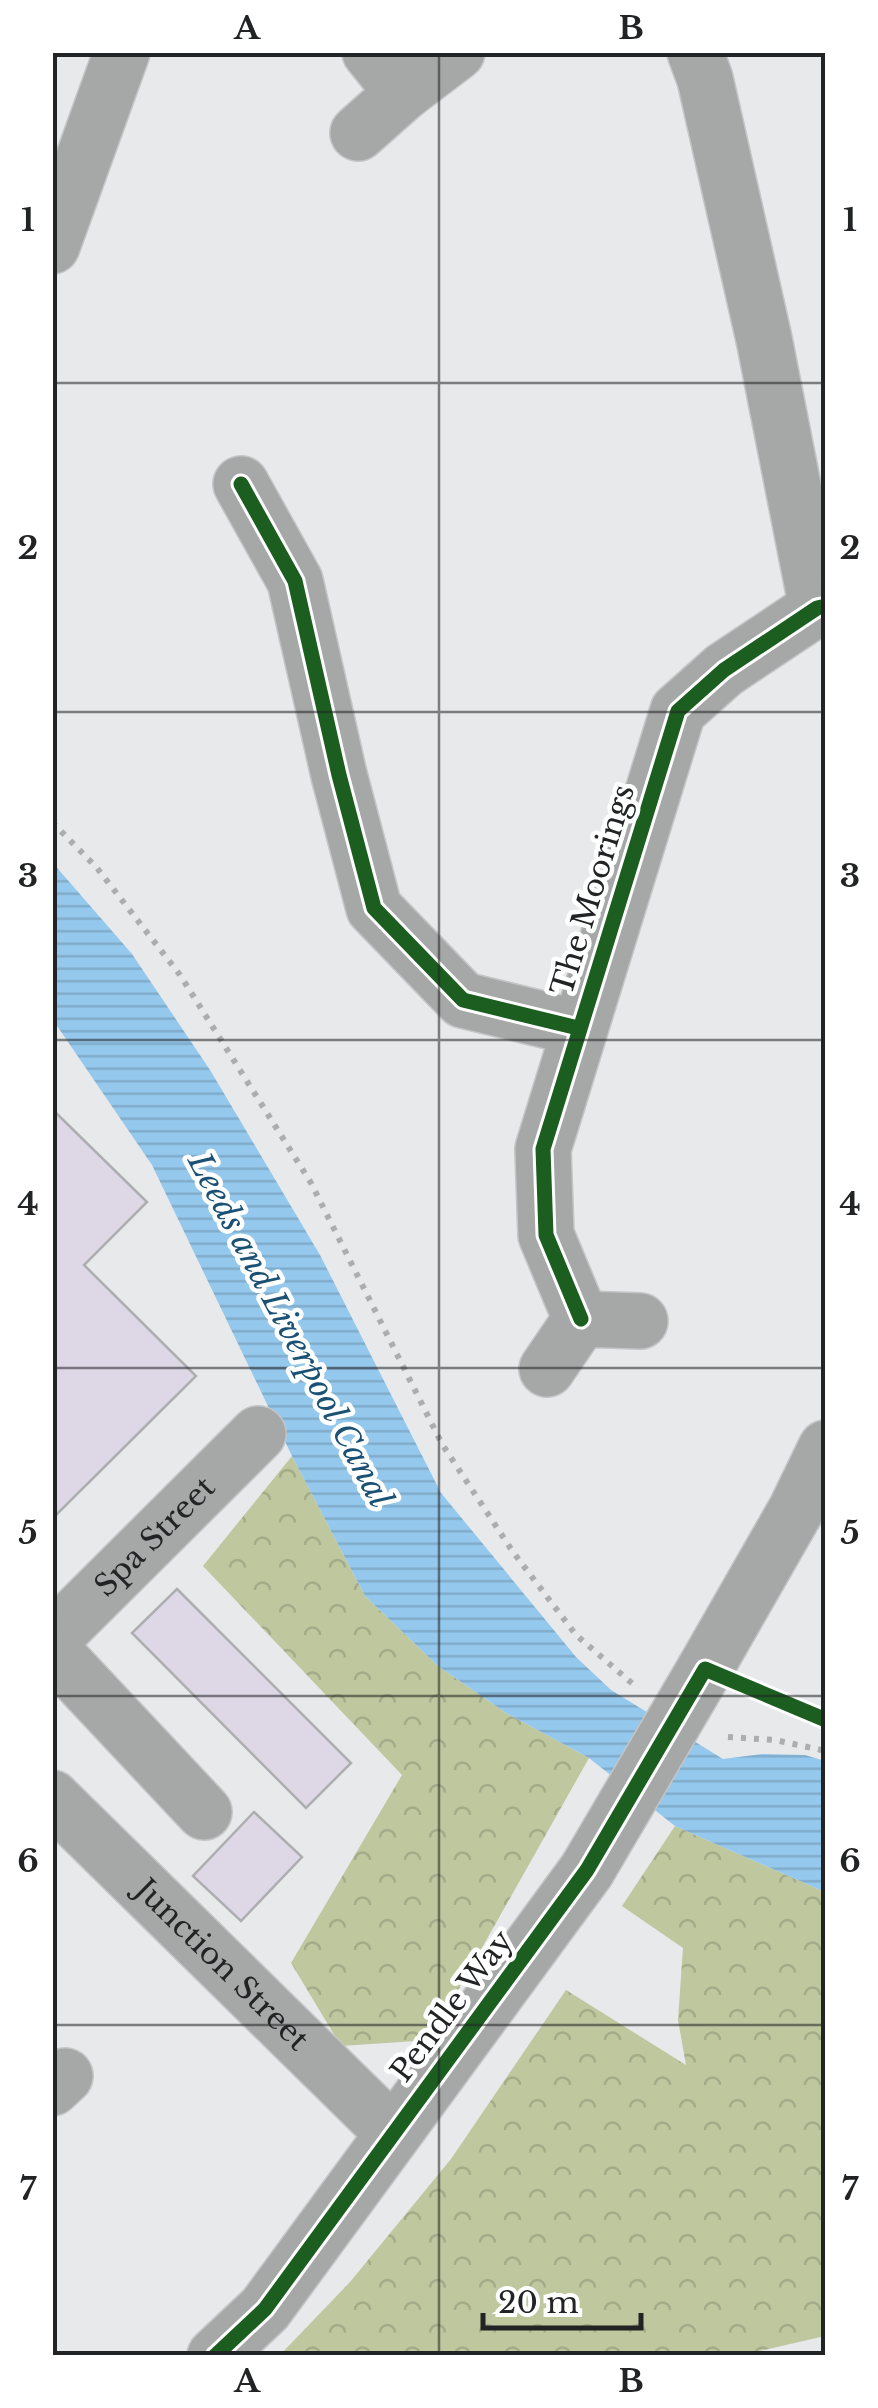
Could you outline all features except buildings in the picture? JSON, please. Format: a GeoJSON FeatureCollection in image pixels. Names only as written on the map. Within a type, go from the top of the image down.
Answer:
{"type":"FeatureCollection","features":[{"type":"Feature","properties":{"kind":"street"},"geometry":{"type":"LineString","coordinates":[[52,246],[122,52]]}},
{"type":"Feature","properties":{"kind":"street"},"geometry":{"type":"LineString","coordinates":[[358,134],[386,73],[457,52]]}},
{"type":"Feature","properties":{"kind":"street","name":"The Moorings"},"geometry":{"type":"LineString","coordinates":[[581,1319],[546,1235],[543,1149],[678,710],[724,670],[821,607],[764,339],[705,80],[695,52]]}},
{"type":"Feature","properties":{"kind":"street"},"geometry":{"type":"LineString","coordinates":[[242,484],[294,581],[374,908],[462,1000],[578,1028]]}},
{"type":"Feature","properties":{"kind":"street"},"geometry":{"type":"LineString","coordinates":[[547,1368],[581,1319],[640,1321]]}},
{"type":"Feature","properties":{"kind":"street","name":"Spa Street"},"geometry":{"type":"LineString","coordinates":[[52,1639],[258,1434]]}},
{"type":"Feature","properties":{"kind":"street","name":"Pendle Way"},"geometry":{"type":"LineString","coordinates":[[215,2356],[265,2310],[587,1870],[796,1510],[826,1448]]}},
{"type":"Feature","properties":{"kind":"street"},"geometry":{"type":"LineString","coordinates":[[52,1650],[204,1812]]}},
{"type":"Feature","properties":{"kind":"street","name":"Junction Street"},"geometry":{"type":"LineString","coordinates":[[52,1798],[392,2132]]}},
{"type":"Feature","properties":{"kind":"path"},"geometry":{"type":"LineString","coordinates":[[52,822],[97,868],[180,975],[311,1183],[442,1444],[512,1552],[576,1635],[650,1696]]}},
{"type":"Feature","properties":{"kind":"path"},"geometry":{"type":"LineString","coordinates":[[712,1736],[775,1740],[826,1751]]}},
{"type":"Feature","properties":{"kind":"green space"},"geometry":{"type":"Polygon","coordinates":[[[292,1456],[365,1596],[438,1666],[506,1713],[589,1758],[430,2040],[341,2046],[291,1963],[402,1775],[203,1566],[292,1456]]]}},
{"type":"Feature","properties":{"kind":"green space"},"geometry":{"type":"Polygon","coordinates":[[[675,1826],[825,1892],[825,2336],[738,2356],[279,2356],[350,2282],[451,2159],[566,1990],[686,2065],[678,2020],[683,1948],[622,1906],[675,1826]]]}},
{"type":"Feature","properties":{"kind":"water","name":"Leeds and Liverpool Canal"},"geometry":{"type":"Polygon","coordinates":[[[52,862],[132,954],[210,1070],[320,1255],[441,1493],[576,1657],[611,1690],[723,1759],[762,1754],[805,1755],[825,1761],[825,1892],[675,1826],[589,1758],[506,1713],[438,1666],[365,1596],[292,1456],[152,1165],[53,1020],[52,862]]]}},
{"type":"Feature","properties":{"kind":"cycle path"},"geometry":{"type":"LineString","coordinates":[[241,484],[295,581],[374,908],[463,1000],[578,1028]]}},
{"type":"Feature","properties":{"kind":"cycle path"},"geometry":{"type":"LineString","coordinates":[[581,1319],[546,1235],[543,1149],[678,711],[724,670],[817,608],[826,606]]}},
{"type":"Feature","properties":{"kind":"cycle path"},"geometry":{"type":"LineString","coordinates":[[215,2356],[265,2309],[587,1870],[705,1669],[826,1720]]}}]}
